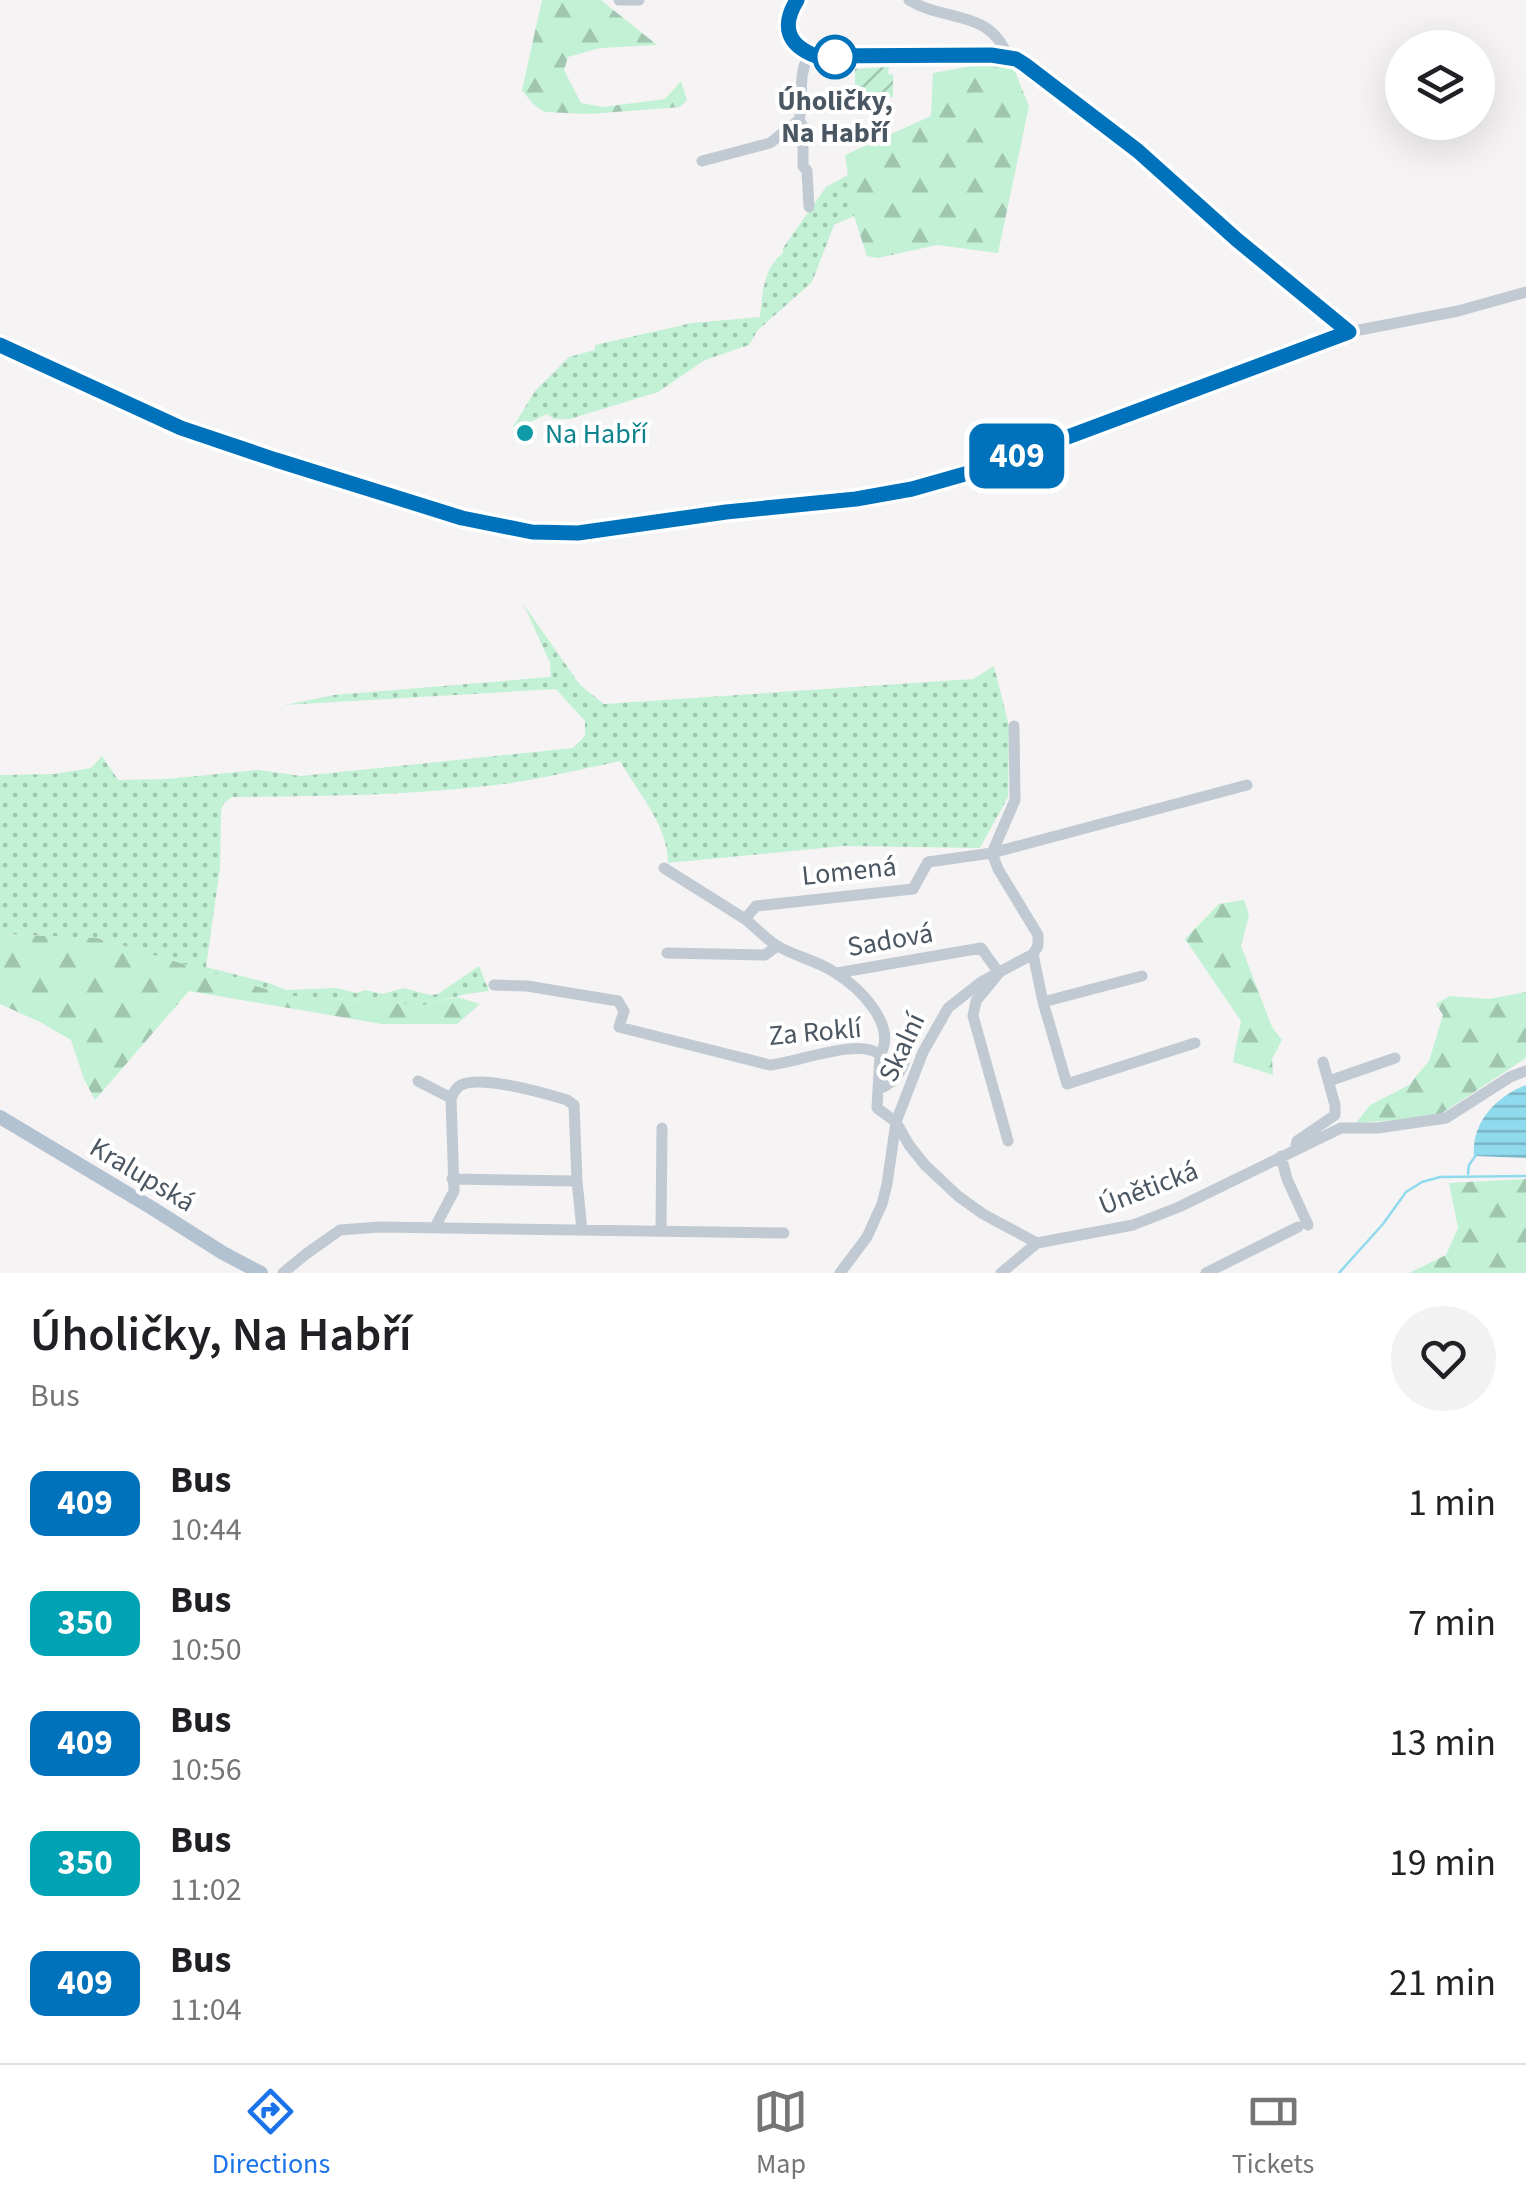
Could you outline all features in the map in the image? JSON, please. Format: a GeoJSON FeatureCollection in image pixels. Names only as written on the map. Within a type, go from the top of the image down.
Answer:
{"type":"FeatureCollection","features":[{"type":"Feature","properties":{"kind":"main road","name":"Kralupská"},"geometry":{"type":"LineString","coordinates":[[0,1117],[261,1273]]}},
{"type":"Feature","properties":{"kind":"street"},"geometry":{"type":"LineString","coordinates":[[619,0],[639,0]]}},
{"type":"Feature","properties":{"kind":"street"},"geometry":{"type":"LineString","coordinates":[[795,0],[789,32],[796,46],[809,54],[824,58],[977,55],[1016,59],[1138,151],[1349,332]]}},
{"type":"Feature","properties":{"kind":"street"},"geometry":{"type":"LineString","coordinates":[[909,0],[932,12],[962,16],[982,26],[1001,39],[1008,57]]}},
{"type":"Feature","properties":{"kind":"street"},"geometry":{"type":"LineString","coordinates":[[808,208],[799,120],[800,83],[809,54]]}},
{"type":"Feature","properties":{"kind":"street"},"geometry":{"type":"LineString","coordinates":[[702,161],[770,143],[799,120]]}},
{"type":"Feature","properties":{"kind":"street"},"geometry":{"type":"LineString","coordinates":[[0,345],[181,428],[276,460],[481,523],[532,532],[578,533],[912,489],[979,470],[1349,332],[1458,311],[1526,292]]}},
{"type":"Feature","properties":{"kind":"street"},"geometry":{"type":"LineString","coordinates":[[1014,726],[1015,800],[992,853],[1038,935],[1033,954],[1042,1002],[1068,1084],[1195,1043]]}},
{"type":"Feature","properties":{"kind":"street"},"geometry":{"type":"LineString","coordinates":[[992,853],[1246,785]]}},
{"type":"Feature","properties":{"kind":"street","name":"Lomená"},"geometry":{"type":"LineString","coordinates":[[745,919],[756,906],[913,889],[928,862],[992,853]]}},
{"type":"Feature","properties":{"kind":"street"},"geometry":{"type":"LineString","coordinates":[[664,868],[745,919],[777,946],[765,955],[667,954]]}},
{"type":"Feature","properties":{"kind":"street","name":"Sadová"},"geometry":{"type":"LineString","coordinates":[[777,946],[836,973],[981,948],[999,973]]}},
{"type":"Feature","properties":{"kind":"street","name":"Skalní"},"geometry":{"type":"LineString","coordinates":[[840,1273],[867,1237],[882,1204],[896,1122],[923,1052],[948,1008],[980,982],[1033,954]]}},
{"type":"Feature","properties":{"kind":"street"},"geometry":{"type":"LineString","coordinates":[[836,973],[866,1000],[885,1026],[886,1046],[880,1055]]}},
{"type":"Feature","properties":{"kind":"street"},"geometry":{"type":"LineString","coordinates":[[999,973],[976,1001],[972,1016],[1008,1141]]}},
{"type":"Feature","properties":{"kind":"street"},"geometry":{"type":"LineString","coordinates":[[1042,1002],[1142,976]]}},
{"type":"Feature","properties":{"kind":"street"},"geometry":{"type":"LineString","coordinates":[[494,985],[527,986],[618,1001],[624,1011],[616,1041]]}},
{"type":"Feature","properties":{"kind":"street","name":"Za Roklí"},"geometry":{"type":"LineString","coordinates":[[620,1028],[770,1064],[855,1047],[873,1048],[880,1055],[878,1089]]}},
{"type":"Feature","properties":{"kind":"street"},"geometry":{"type":"LineString","coordinates":[[912,1028],[906,1061],[898,1076],[878,1089],[878,1108],[896,1122],[925,1166],[958,1196],[1037,1242],[1002,1273]]}},
{"type":"Feature","properties":{"kind":"street"},"geometry":{"type":"LineString","coordinates":[[1329,1081],[1394,1058]]}},
{"type":"Feature","properties":{"kind":"street"},"geometry":{"type":"LineString","coordinates":[[1296,1150],[1297,1141],[1335,1116],[1324,1062]]}},
{"type":"Feature","properties":{"kind":"street","name":"Únětická"},"geometry":{"type":"LineString","coordinates":[[1037,1242],[1090,1235],[1144,1221],[1341,1128],[1378,1128],[1446,1118],[1526,1070]]}},
{"type":"Feature","properties":{"kind":"street"},"geometry":{"type":"LineString","coordinates":[[418,1082],[452,1098]]}},
{"type":"Feature","properties":{"kind":"street"},"geometry":{"type":"LineString","coordinates":[[435,1227],[454,1192],[452,1098],[456,1088],[464,1084],[512,1085],[574,1105],[582,1230]]}},
{"type":"Feature","properties":{"kind":"street"},"geometry":{"type":"LineString","coordinates":[[662,1128],[662,1230]]}},
{"type":"Feature","properties":{"kind":"street"},"geometry":{"type":"LineString","coordinates":[[1206,1273],[1303,1226],[1281,1156]]}},
{"type":"Feature","properties":{"kind":"street"},"geometry":{"type":"LineString","coordinates":[[452,1179],[577,1181]]}},
{"type":"Feature","properties":{"kind":"street"},"geometry":{"type":"LineString","coordinates":[[283,1273],[340,1230],[435,1227],[784,1233]]}},
{"type":"Feature","properties":{"kind":"green space"},"geometry":{"type":"Polygon","coordinates":[[[542,0],[601,0],[657,45],[600,48],[568,57],[564,70],[581,103],[603,107],[665,99],[681,81],[687,100],[680,107],[589,114],[544,112],[522,90],[542,0]]]}},
{"type":"Feature","properties":{"kind":"green space"},"geometry":{"type":"Polygon","coordinates":[[[999,61],[1013,67],[1029,106],[998,253],[937,245],[878,258],[867,256],[854,216],[845,155],[931,116],[933,73],[999,61]]]}},
{"type":"Feature","properties":{"kind":"green space"},"geometry":{"type":"Polygon","coordinates":[[[889,67],[893,97],[855,95],[855,69],[889,67]]]}},
{"type":"Feature","properties":{"kind":"green space"},"geometry":{"type":"Polygon","coordinates":[[[848,175],[854,216],[834,225],[812,282],[757,331],[749,345],[705,360],[658,392],[570,419],[554,419],[547,414],[513,427],[535,391],[569,357],[595,350],[595,345],[692,323],[760,317],[771,267],[826,187],[848,175]]]}},
{"type":"Feature","properties":{"kind":"green space"},"geometry":{"type":"Polygon","coordinates":[[[524,605],[580,685],[604,704],[973,679],[994,666],[1009,726],[1008,797],[980,848],[844,846],[668,863],[658,822],[620,761],[495,785],[386,794],[232,797],[224,803],[220,868],[206,967],[286,990],[337,988],[383,994],[403,988],[430,995],[438,994],[479,966],[489,991],[424,1005],[289,996],[97,938],[0,934],[0,775],[54,774],[91,768],[102,756],[118,780],[259,770],[301,776],[573,748],[585,736],[585,721],[556,689],[285,705],[334,695],[551,677],[550,663],[524,605]]]}},
{"type":"Feature","properties":{"kind":"green space"},"geometry":{"type":"Polygon","coordinates":[[[1244,900],[1249,915],[1241,946],[1272,1027],[1282,1040],[1272,1059],[1273,1075],[1233,1062],[1241,1021],[1185,939],[1219,904],[1244,900]]]}},
{"type":"Feature","properties":{"kind":"green space"},"geometry":{"type":"Polygon","coordinates":[[[0,934],[97,938],[289,996],[424,1005],[457,997],[480,1004],[457,1024],[382,1024],[189,991],[95,1100],[71,1040],[0,1004],[0,934]]]}},
{"type":"Feature","properties":{"kind":"green space"},"geometry":{"type":"Polygon","coordinates":[[[1526,992],[1526,1058],[1436,1117],[1356,1123],[1370,1105],[1409,1085],[1429,1061],[1443,1015],[1436,1004],[1450,996],[1489,999],[1526,992]]]}},
{"type":"Feature","properties":{"kind":"green space"},"geometry":{"type":"Polygon","coordinates":[[[1526,1179],[1526,1273],[1409,1273],[1446,1255],[1458,1228],[1449,1183],[1526,1179]]]}},
{"type":"Feature","properties":{"kind":"water"},"geometry":{"type":"Polygon","coordinates":[[[1526,1085],[1526,1158],[1474,1156],[1481,1121],[1496,1103],[1526,1085]]]}},
{"type":"Feature","properties":{"kind":"waterway"},"geometry":{"type":"LineString","coordinates":[[1468,1174],[1476,1155]]}},
{"type":"Feature","properties":{"kind":"waterway"},"geometry":{"type":"LineString","coordinates":[[1339,1273],[1406,1192],[1422,1182],[1440,1177],[1526,1176]]}},
{"type":"Feature","properties":{"kind":"bus line","name":"409"},"geometry":{"type":"LineString","coordinates":[[0,345],[181,428],[276,460],[500,528],[578,533],[912,489],[979,470],[1349,332],[1138,151],[1016,59],[991,55],[816,56],[796,46],[789,32],[789,16],[797,0]]}},
{"type":"Feature","properties":{"kind":"place","name":"Úholičky, Na Habří"},"geometry":{"type":"Point","coordinates":[835,57]}},
{"type":"Feature","properties":{"kind":"place","name":"Na Habří"},"geometry":{"type":"Point","coordinates":[525,433]}}]}
